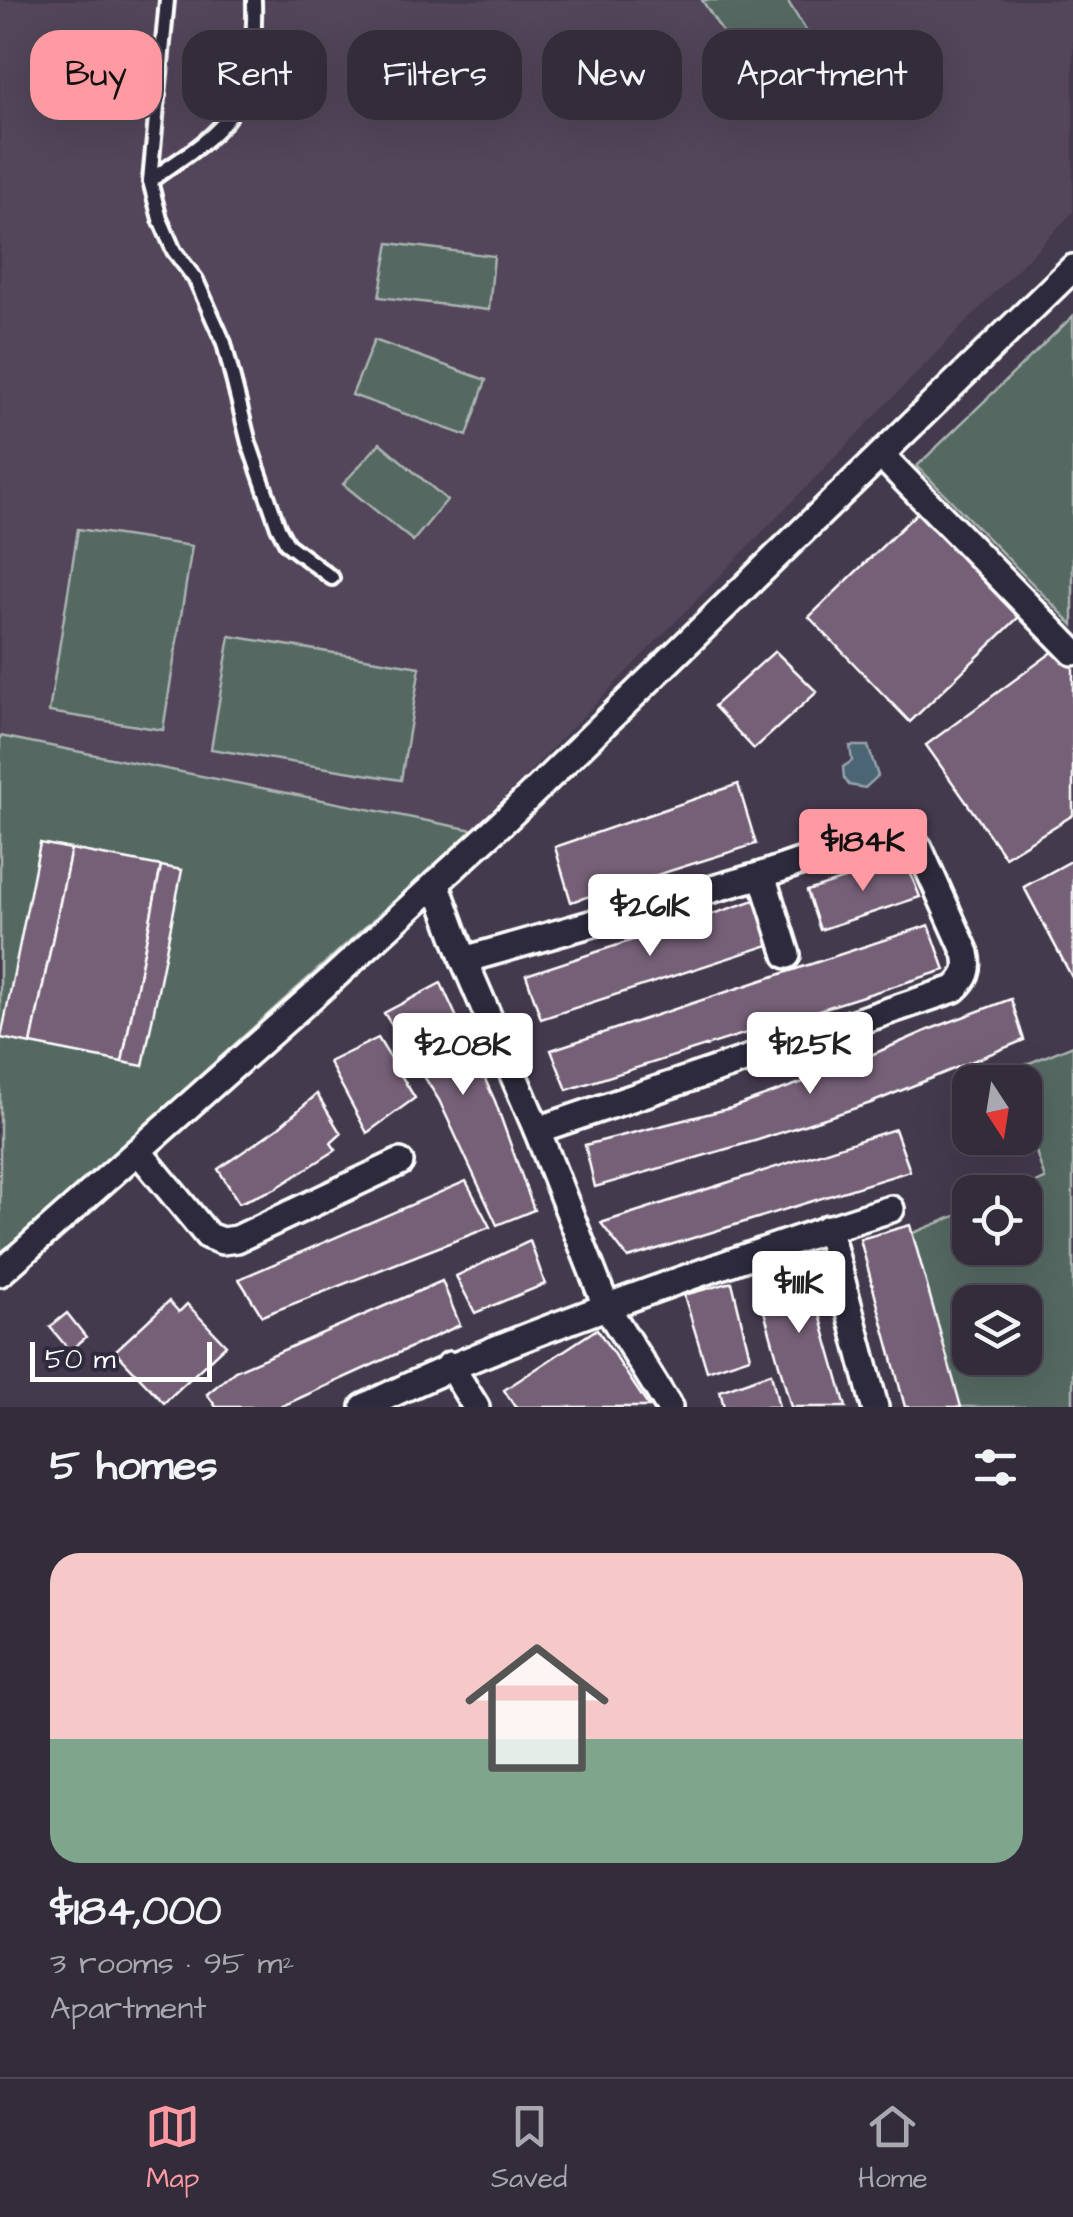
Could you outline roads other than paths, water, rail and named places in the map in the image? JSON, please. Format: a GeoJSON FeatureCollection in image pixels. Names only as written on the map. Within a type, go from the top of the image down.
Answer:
{"type":"FeatureCollection","features":[{"type":"Feature","properties":{"kind":"street"},"geometry":{"type":"LineString","coordinates":[[0,1273],[436,883],[1073,268]]}},
{"type":"Feature","properties":{"kind":"street"},"geometry":{"type":"LineString","coordinates":[[882,456],[1073,652]]}},
{"type":"Feature","properties":{"kind":"street"},"geometry":{"type":"LineString","coordinates":[[464,960],[762,875],[898,831],[919,848],[966,953],[969,966],[954,989],[537,1130]]}},
{"type":"Feature","properties":{"kind":"street"},"geometry":{"type":"LineString","coordinates":[[762,875],[787,956]]}},
{"type":"Feature","properties":{"kind":"street"},"geometry":{"type":"LineString","coordinates":[[436,883],[606,1306],[669,1407]]}},
{"type":"Feature","properties":{"kind":"street"},"geometry":{"type":"LineString","coordinates":[[138,1151],[208,1236],[222,1241],[237,1238],[400,1162]]}},
{"type":"Feature","properties":{"kind":"street"},"geometry":{"type":"LineString","coordinates":[[364,1407],[450,1365],[606,1306],[891,1209]]}},
{"type":"Feature","properties":{"kind":"street"},"geometry":{"type":"LineString","coordinates":[[828,1228],[875,1407]]}},
{"type":"Feature","properties":{"kind":"street"},"geometry":{"type":"LineString","coordinates":[[450,1365],[476,1407]]}},
{"type":"Feature","properties":{"kind":"lane"},"geometry":{"type":"LineString","coordinates":[[167,0],[150,181],[160,219],[174,251],[196,280],[224,344],[250,444],[278,527],[288,544],[332,578]]}},
{"type":"Feature","properties":{"kind":"lane"},"geometry":{"type":"LineString","coordinates":[[150,181],[231,114],[246,78],[255,35],[254,0]]}},
{"type":"Feature","properties":{"kind":"water"},"geometry":{"type":"Polygon","coordinates":[[[850,746],[868,746],[878,776],[865,788],[849,785],[844,778],[843,767],[852,761],[850,746]]]}}]}
